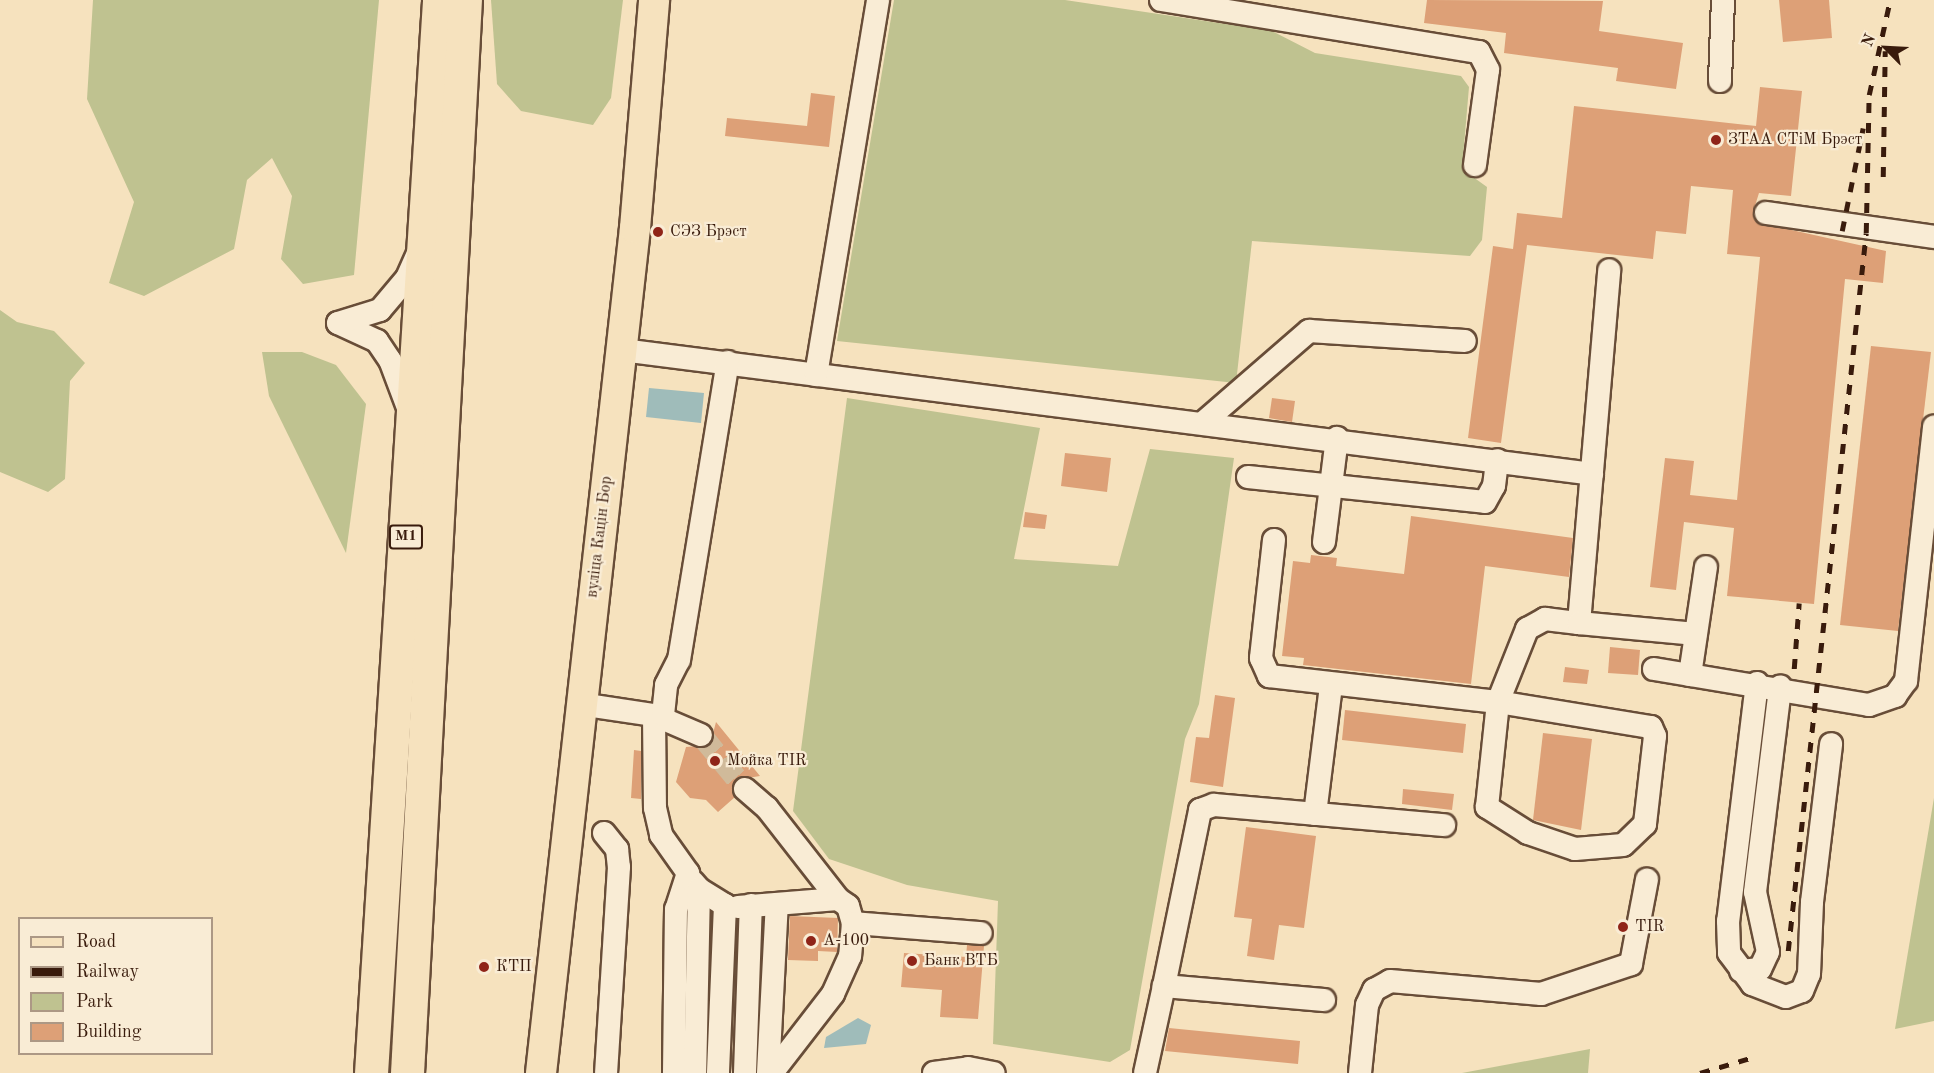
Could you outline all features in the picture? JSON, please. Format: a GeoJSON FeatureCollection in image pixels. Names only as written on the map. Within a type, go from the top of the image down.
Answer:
{"type":"FeatureCollection","features":[{"type":"Feature","properties":{"kind":"highway","name":"М1"},"geometry":{"type":"LineString","coordinates":[[371,1073],[439,0]]}},
{"type":"Feature","properties":{"kind":"highway","name":"М1"},"geometry":{"type":"LineString","coordinates":[[408,1073],[465,0]]}},
{"type":"Feature","properties":{"kind":"main road","name":"вуліца Кацін Бор"},"geometry":{"type":"LineString","coordinates":[[541,1073],[580,704],[621,350],[654,0]]}},
{"type":"Feature","properties":{"kind":"street"},"geometry":{"type":"LineString","coordinates":[[816,375],[878,0]]}},
{"type":"Feature","properties":{"kind":"street"},"geometry":{"type":"LineString","coordinates":[[1161,0],[1242,5],[1479,52],[1488,70],[1475,165]]}},
{"type":"Feature","properties":{"kind":"street"},"geometry":{"type":"LineString","coordinates":[[1720,81],[1723,0]]}},
{"type":"Feature","properties":{"kind":"street"},"geometry":{"type":"LineString","coordinates":[[1766,213],[1934,237]]}},
{"type":"Feature","properties":{"kind":"street"},"geometry":{"type":"LineString","coordinates":[[413,423],[390,360],[377,341],[338,323],[380,310],[394,297],[424,238]]}},
{"type":"Feature","properties":{"kind":"street"},"geometry":{"type":"LineString","coordinates":[[1579,623],[1609,270]]}},
{"type":"Feature","properties":{"kind":"street"},"geometry":{"type":"LineString","coordinates":[[1205,421],[1309,331],[1465,341]]}},
{"type":"Feature","properties":{"kind":"street"},"geometry":{"type":"LineString","coordinates":[[621,350],[1205,421],[1592,474]]}},
{"type":"Feature","properties":{"kind":"street"},"geometry":{"type":"LineString","coordinates":[[728,362],[680,660],[666,685],[658,715],[655,808],[661,835],[727,896],[770,1073]]}},
{"type":"Feature","properties":{"kind":"street"},"geometry":{"type":"LineString","coordinates":[[1654,669],[1882,704],[1906,681],[1934,427]]}},
{"type":"Feature","properties":{"kind":"street"},"geometry":{"type":"LineString","coordinates":[[1324,542],[1337,438]]}},
{"type":"Feature","properties":{"kind":"street"},"geometry":{"type":"LineString","coordinates":[[1248,477],[1485,502],[1494,486],[1497,460]]}},
{"type":"Feature","properties":{"kind":"street"},"geometry":{"type":"LineString","coordinates":[[1274,540],[1262,667],[1280,681],[1498,702],[1651,727],[1655,736],[1645,824],[1623,845],[1575,849],[1528,833],[1486,807],[1498,702],[1527,630],[1545,619],[1695,634]]}},
{"type":"Feature","properties":{"kind":"street"},"geometry":{"type":"LineString","coordinates":[[1690,675],[1706,567]]}},
{"type":"Feature","properties":{"kind":"street"},"geometry":{"type":"LineString","coordinates":[[1757,683],[1728,921],[1729,953],[1752,984],[1786,997],[1802,991],[1809,974],[1812,902],[1831,744]]}},
{"type":"Feature","properties":{"kind":"street"},"geometry":{"type":"LineString","coordinates":[[1315,814],[1331,685]]}},
{"type":"Feature","properties":{"kind":"street"},"geometry":{"type":"LineString","coordinates":[[1741,971],[1760,969],[1768,952],[1755,892],[1779,687]]}},
{"type":"Feature","properties":{"kind":"street"},"geometry":{"type":"LineString","coordinates":[[580,704],[658,715],[700,735]]}},
{"type":"Feature","properties":{"kind":"street"},"geometry":{"type":"LineString","coordinates":[[745,789],[767,808],[838,898],[848,906],[853,923],[850,956],[833,994],[770,1073]]}},
{"type":"Feature","properties":{"kind":"street"},"geometry":{"type":"LineString","coordinates":[[1144,1073],[1200,810],[1214,805],[1444,825]]}},
{"type":"Feature","properties":{"kind":"street"},"geometry":{"type":"LineString","coordinates":[[604,833],[617,849],[619,867],[606,1073]]}},
{"type":"Feature","properties":{"kind":"street"},"geometry":{"type":"LineString","coordinates":[[1360,1073],[1367,1005],[1374,990],[1390,981],[1541,994],[1631,964],[1647,879]]}},
{"type":"Feature","properties":{"kind":"street"},"geometry":{"type":"LineString","coordinates":[[685,1073],[727,896]]}},
{"type":"Feature","properties":{"kind":"street"},"geometry":{"type":"LineString","coordinates":[[694,1073],[727,896]]}},
{"type":"Feature","properties":{"kind":"street"},"geometry":{"type":"LineString","coordinates":[[706,1073],[727,896]]}},
{"type":"Feature","properties":{"kind":"street"},"geometry":{"type":"LineString","coordinates":[[718,1073],[727,896]]}},
{"type":"Feature","properties":{"kind":"street"},"geometry":{"type":"LineString","coordinates":[[727,896],[733,1073]]}},
{"type":"Feature","properties":{"kind":"street"},"geometry":{"type":"LineString","coordinates":[[727,896],[745,1073]]}},
{"type":"Feature","properties":{"kind":"street"},"geometry":{"type":"LineString","coordinates":[[727,896],[758,1073]]}},
{"type":"Feature","properties":{"kind":"street"},"geometry":{"type":"LineString","coordinates":[[674,1073],[676,909],[727,896],[838,898]]}},
{"type":"Feature","properties":{"kind":"street"},"geometry":{"type":"LineString","coordinates":[[853,923],[981,933]]}},
{"type":"Feature","properties":{"kind":"street"},"geometry":{"type":"LineString","coordinates":[[1164,986],[1324,1000]]}},
{"type":"Feature","properties":{"kind":"street"},"geometry":{"type":"LineString","coordinates":[[934,1073],[967,1071],[994,1073]]}},
{"type":"Feature","properties":{"kind":"green space"},"geometry":{"type":"Polygon","coordinates":[[[93,0],[379,0],[354,275],[303,284],[281,259],[292,196],[272,158],[247,180],[234,249],[144,296],[109,283],[134,202],[87,99],[93,0]]]}},
{"type":"Feature","properties":{"kind":"green space"},"geometry":{"type":"Polygon","coordinates":[[[491,0],[623,0],[611,98],[593,125],[521,111],[497,84],[491,0]]]}},
{"type":"Feature","properties":{"kind":"green space"},"geometry":{"type":"Polygon","coordinates":[[[894,0],[1065,0],[1272,31],[1315,53],[1461,76],[1469,87],[1462,169],[1487,187],[1482,240],[1470,256],[1252,241],[1236,383],[837,341],[894,0]]]}},
{"type":"Feature","properties":{"kind":"green space"},"geometry":{"type":"Polygon","coordinates":[[[0,310],[17,322],[54,331],[85,363],[70,381],[65,479],[48,492],[0,472],[0,310]]]}},
{"type":"Feature","properties":{"kind":"green space"},"geometry":{"type":"Polygon","coordinates":[[[262,352],[302,352],[336,365],[366,404],[346,553],[269,396],[262,352]]]}},
{"type":"Feature","properties":{"kind":"green space"},"geometry":{"type":"Polygon","coordinates":[[[847,398],[1040,428],[1014,559],[1118,566],[1150,449],[1234,458],[1199,704],[1185,739],[1130,1050],[1110,1062],[993,1044],[998,901],[907,885],[829,859],[793,811],[847,398]]]}},
{"type":"Feature","properties":{"kind":"green space"},"geometry":{"type":"Polygon","coordinates":[[[1934,798],[1934,1021],[1895,1029],[1934,798]]]}},
{"type":"Feature","properties":{"kind":"green space"},"geometry":{"type":"Polygon","coordinates":[[[1590,1049],[1588,1073],[1462,1073],[1590,1049]]]}},
{"type":"Feature","properties":{"kind":"water"},"geometry":{"type":"Polygon","coordinates":[[[649,388],[704,393],[701,423],[646,417],[649,388]]]}},
{"type":"Feature","properties":{"kind":"water"},"geometry":{"type":"Polygon","coordinates":[[[858,1018],[871,1025],[866,1044],[824,1048],[826,1037],[858,1018]]]}},
{"type":"Feature","properties":{"kind":"building"},"geometry":{"type":"Polygon","coordinates":[[[1427,0],[1603,1],[1599,31],[1683,43],[1676,89],[1616,81],[1618,68],[1504,53],[1506,33],[1424,23],[1427,0]]]}},
{"type":"Feature","properties":{"kind":"building"},"geometry":{"type":"Polygon","coordinates":[[[1779,0],[1829,0],[1832,38],[1783,42],[1779,0]]]}},
{"type":"Feature","properties":{"kind":"building"},"geometry":{"type":"Polygon","coordinates":[[[1760,87],[1802,91],[1791,196],[1759,193],[1753,212],[1756,222],[1886,251],[1883,283],[1845,279],[1814,604],[1727,596],[1734,528],[1684,522],[1676,590],[1650,587],[1665,458],[1694,461],[1690,495],[1737,500],[1760,257],[1727,254],[1733,190],[1691,186],[1686,234],[1656,231],[1653,259],[1527,245],[1501,443],[1468,438],[1493,246],[1513,249],[1517,213],[1562,218],[1574,106],[1756,126],[1760,87]]]}},
{"type":"Feature","properties":{"kind":"building"},"geometry":{"type":"Polygon","coordinates":[[[811,93],[835,96],[829,147],[725,136],[727,118],[807,126],[811,93]]]}},
{"type":"Feature","properties":{"kind":"building"},"geometry":{"type":"Polygon","coordinates":[[[1871,346],[1931,352],[1898,631],[1840,625],[1871,346]]]}},
{"type":"Feature","properties":{"kind":"building"},"geometry":{"type":"Polygon","coordinates":[[[1272,398],[1295,401],[1292,422],[1269,418],[1272,398]]]}},
{"type":"Feature","properties":{"kind":"building"},"geometry":{"type":"Polygon","coordinates":[[[1065,453],[1111,458],[1107,492],[1061,486],[1065,453]]]}},
{"type":"Feature","properties":{"kind":"building"},"geometry":{"type":"Polygon","coordinates":[[[1025,512],[1047,515],[1045,529],[1023,527],[1025,512]]]}},
{"type":"Feature","properties":{"kind":"building"},"geometry":{"type":"Polygon","coordinates":[[[1411,516],[1573,538],[1569,577],[1485,566],[1471,684],[1303,665],[1304,658],[1282,656],[1293,561],[1310,563],[1311,555],[1337,558],[1336,566],[1404,574],[1411,516]]]}},
{"type":"Feature","properties":{"kind":"building"},"geometry":{"type":"Polygon","coordinates":[[[1610,647],[1640,650],[1638,675],[1608,673],[1610,647]]]}},
{"type":"Feature","properties":{"kind":"building"},"geometry":{"type":"Polygon","coordinates":[[[1565,667],[1589,670],[1587,684],[1563,682],[1565,667]]]}},
{"type":"Feature","properties":{"kind":"building"},"geometry":{"type":"Polygon","coordinates":[[[1215,695],[1235,698],[1223,787],[1190,782],[1196,737],[1209,738],[1215,695]]]}},
{"type":"Feature","properties":{"kind":"building"},"geometry":{"type":"Polygon","coordinates":[[[1345,710],[1466,724],[1463,753],[1342,740],[1345,710]]]}},
{"type":"Feature","properties":{"kind":"building","name":"Мойка TIR"},"geometry":{"type":"Polygon","coordinates":[[[716,722],[760,776],[735,780],[735,797],[718,812],[706,800],[690,798],[676,782],[686,747],[710,745],[716,722]]]}},
{"type":"Feature","properties":{"kind":"building"},"geometry":{"type":"Polygon","coordinates":[[[1543,733],[1592,739],[1581,830],[1533,820],[1543,733]]]}},
{"type":"Feature","properties":{"kind":"building"},"geometry":{"type":"Polygon","coordinates":[[[634,750],[641,751],[641,799],[631,798],[634,750]]]}},
{"type":"Feature","properties":{"kind":"building"},"geometry":{"type":"Polygon","coordinates":[[[1403,789],[1454,794],[1452,810],[1402,804],[1403,789]]]}},
{"type":"Feature","properties":{"kind":"building"},"geometry":{"type":"Polygon","coordinates":[[[1246,827],[1316,836],[1304,928],[1279,925],[1274,960],[1247,956],[1252,919],[1234,917],[1246,827]]]}},
{"type":"Feature","properties":{"kind":"building","name":"А-100"},"geometry":{"type":"Polygon","coordinates":[[[790,916],[838,918],[837,952],[818,951],[818,961],[788,960],[790,916]]]}},
{"type":"Feature","properties":{"kind":"building"},"geometry":{"type":"Polygon","coordinates":[[[967,945],[984,946],[978,1019],[940,1017],[942,990],[901,987],[904,953],[966,957],[967,945]]]}},
{"type":"Feature","properties":{"kind":"building"},"geometry":{"type":"Polygon","coordinates":[[[1169,1028],[1300,1041],[1298,1064],[1165,1051],[1169,1028]]]}},
{"type":"Feature","properties":{"kind":"tunnel"},"geometry":{"type":"LineString","coordinates":[[701,735],[745,789]]}},
{"type":"Feature","properties":{"kind":"railway"},"geometry":{"type":"LineString","coordinates":[[1788,951],[1866,233],[1869,95],[1890,0]]}},
{"type":"Feature","properties":{"kind":"railway"},"geometry":{"type":"LineString","coordinates":[[1883,177],[1885,51]]}},
{"type":"Feature","properties":{"kind":"railway"},"geometry":{"type":"LineString","coordinates":[[1842,231],[1863,128]]}},
{"type":"Feature","properties":{"kind":"railway"},"geometry":{"type":"LineString","coordinates":[[1794,669],[1799,603]]}},
{"type":"Feature","properties":{"kind":"railway"},"geometry":{"type":"LineString","coordinates":[[1700,1073],[1750,1058]]}},
{"type":"Feature","properties":{"kind":"place","name":"ЗТАА СТіМ Брэст"},"geometry":{"type":"Point","coordinates":[1716,140]}},
{"type":"Feature","properties":{"kind":"place","name":"СЭЗ Брэст"},"geometry":{"type":"Point","coordinates":[658,232]}},
{"type":"Feature","properties":{"kind":"place","name":"Мойка TIR"},"geometry":{"type":"Point","coordinates":[715,761]}},
{"type":"Feature","properties":{"kind":"place","name":"TIR"},"geometry":{"type":"Point","coordinates":[1623,927]}},
{"type":"Feature","properties":{"kind":"place","name":"А-100"},"geometry":{"type":"Point","coordinates":[811,941]}},
{"type":"Feature","properties":{"kind":"place","name":"Банк ВТБ"},"geometry":{"type":"Point","coordinates":[912,961]}},
{"type":"Feature","properties":{"kind":"place","name":"КТП"},"geometry":{"type":"Point","coordinates":[484,967]}}]}
